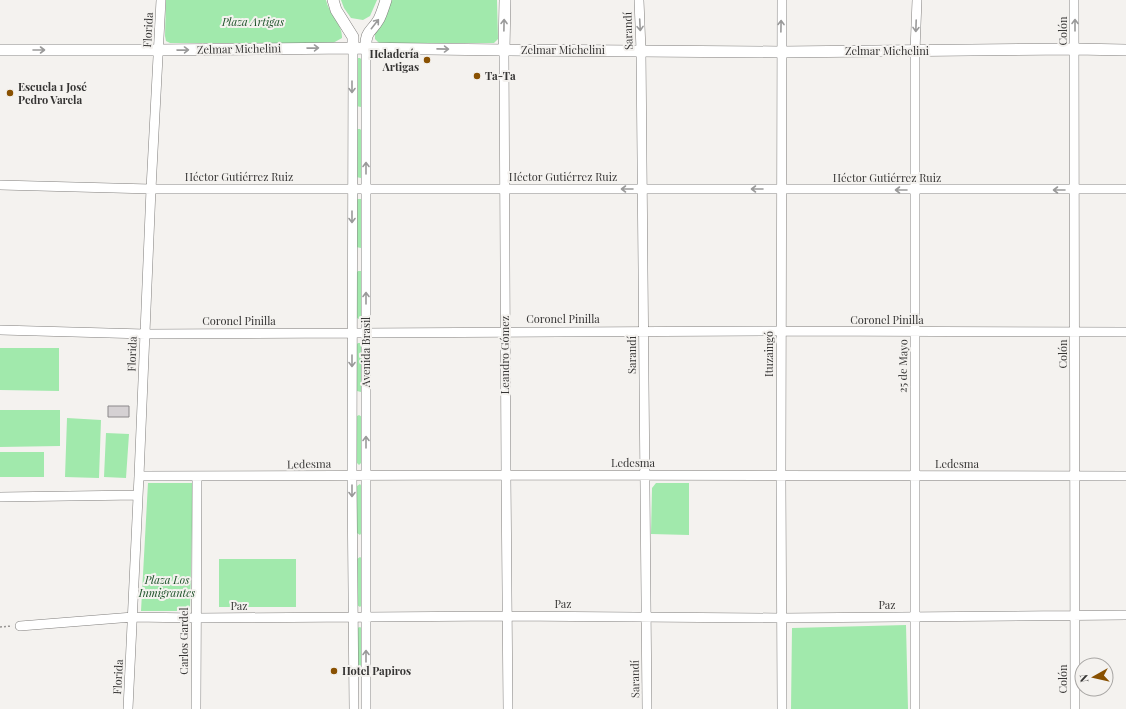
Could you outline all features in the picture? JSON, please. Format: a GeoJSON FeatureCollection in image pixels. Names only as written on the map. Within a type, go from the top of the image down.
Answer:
{"type":"FeatureCollection","features":[{"type":"Feature","properties":{"kind":"street","name":"Florida"},"geometry":{"type":"LineString","coordinates":[[128,709],[140,476],[151,189],[161,0]]}},
{"type":"Feature","properties":{"kind":"street","name":"Avenida Brasil"},"geometry":{"type":"LineString","coordinates":[[333,0],[336,10],[353,37],[352,476],[354,709]]}},
{"type":"Feature","properties":{"kind":"street","name":"Avenida Brasil"},"geometry":{"type":"LineString","coordinates":[[366,709],[365,39],[368,32],[379,19],[386,0]]}},
{"type":"Feature","properties":{"kind":"street","name":"Leandro Gómez"},"geometry":{"type":"LineString","coordinates":[[505,0],[505,332],[508,709]]}},
{"type":"Feature","properties":{"kind":"street","name":"Sarandí"},"geometry":{"type":"LineString","coordinates":[[639,0],[643,189],[647,709]]}},
{"type":"Feature","properties":{"kind":"street","name":"Ituzaingó"},"geometry":{"type":"LineString","coordinates":[[782,0],[782,709]]}},
{"type":"Feature","properties":{"kind":"street","name":"25 de Mayo"},"geometry":{"type":"LineString","coordinates":[[915,709],[915,51],[917,0]]}},
{"type":"Feature","properties":{"kind":"street","name":"Colón"},"geometry":{"type":"LineString","coordinates":[[1074,0],[1075,709]]}},
{"type":"Feature","properties":{"kind":"street","name":"Zelmar Michelini"},"geometry":{"type":"LineString","coordinates":[[0,50],[353,48],[781,52],[1075,49],[1126,50]]}},
{"type":"Feature","properties":{"kind":"street","name":"Héctor Gutiérrez Ruiz"},"geometry":{"type":"LineString","coordinates":[[0,185],[151,189],[1126,189]]}},
{"type":"Feature","properties":{"kind":"street","name":"Coronel Pinilla"},"geometry":{"type":"LineString","coordinates":[[0,330],[145,334],[644,331],[1126,332]]}},
{"type":"Feature","properties":{"kind":"street","name":"Ledesma"},"geometry":{"type":"LineString","coordinates":[[140,476],[1126,476]]}},
{"type":"Feature","properties":{"kind":"street","name":"Carlos Gardel"},"geometry":{"type":"LineString","coordinates":[[196,709],[197,477]]}},
{"type":"Feature","properties":{"kind":"street"},"geometry":{"type":"LineString","coordinates":[[0,497],[138,495]]}},
{"type":"Feature","properties":{"kind":"street","name":"Paz"},"geometry":{"type":"LineString","coordinates":[[20,626],[133,617],[353,618],[646,616],[781,618],[1126,615]]}},
{"type":"Feature","properties":{"kind":"path"},"geometry":{"type":"LineString","coordinates":[[0,627],[20,626]]}},
{"type":"Feature","properties":{"kind":"green space","name":"Plaza Artigas"},"geometry":{"type":"Polygon","coordinates":[[[166,0],[326,0],[342,33],[342,38],[333,43],[170,43],[166,41],[165,36],[166,0]]]}},
{"type":"Feature","properties":{"kind":"green space"},"geometry":{"type":"Polygon","coordinates":[[[341,0],[377,0],[370,16],[363,20],[351,18],[344,8],[341,0]]]}},
{"type":"Feature","properties":{"kind":"green space"},"geometry":{"type":"Polygon","coordinates":[[[391,0],[497,0],[498,39],[494,43],[379,43],[375,39],[375,34],[389,8],[391,0]]]}},
{"type":"Feature","properties":{"kind":"green space"},"geometry":{"type":"Polygon","coordinates":[[[358,58],[362,60],[361,107],[356,106],[356,60],[358,58]]]}},
{"type":"Feature","properties":{"kind":"green space"},"geometry":{"type":"Polygon","coordinates":[[[357,129],[362,131],[361,178],[356,177],[357,129]]]}},
{"type":"Feature","properties":{"kind":"green space"},"geometry":{"type":"Polygon","coordinates":[[[361,199],[362,201],[361,248],[356,247],[356,200],[361,199]]]}},
{"type":"Feature","properties":{"kind":"green space"},"geometry":{"type":"Polygon","coordinates":[[[358,271],[362,272],[361,320],[357,318],[358,271]]]}},
{"type":"Feature","properties":{"kind":"green space"},"geometry":{"type":"Polygon","coordinates":[[[358,343],[361,343],[362,345],[361,392],[357,391],[358,343]]]}},
{"type":"Feature","properties":{"kind":"green space"},"geometry":{"type":"Polygon","coordinates":[[[0,348],[59,348],[59,391],[0,390],[0,348]]]}},
{"type":"Feature","properties":{"kind":"green space"},"geometry":{"type":"Polygon","coordinates":[[[0,410],[60,410],[60,446],[0,447],[0,410]]]}},
{"type":"Feature","properties":{"kind":"green space"},"geometry":{"type":"Polygon","coordinates":[[[359,415],[362,417],[362,462],[359,465],[357,463],[357,416],[359,415]]]}},
{"type":"Feature","properties":{"kind":"green space"},"geometry":{"type":"Polygon","coordinates":[[[67,418],[101,420],[99,478],[65,477],[67,418]]]}},
{"type":"Feature","properties":{"kind":"green space"},"geometry":{"type":"Polygon","coordinates":[[[106,433],[129,434],[126,478],[104,477],[106,433]]]}},
{"type":"Feature","properties":{"kind":"green space"},"geometry":{"type":"Polygon","coordinates":[[[0,452],[44,452],[44,477],[0,477],[0,452]]]}},
{"type":"Feature","properties":{"kind":"green space","name":"Plaza Los Inmigrantes"},"geometry":{"type":"Polygon","coordinates":[[[148,483],[193,483],[190,611],[141,611],[148,483]]]}},
{"type":"Feature","properties":{"kind":"green space"},"geometry":{"type":"Polygon","coordinates":[[[656,483],[689,483],[689,535],[651,534],[652,488],[656,483]]]}},
{"type":"Feature","properties":{"kind":"green space"},"geometry":{"type":"Polygon","coordinates":[[[360,484],[362,487],[362,532],[360,535],[357,533],[357,486],[360,484]]]}},
{"type":"Feature","properties":{"kind":"green space"},"geometry":{"type":"Polygon","coordinates":[[[360,557],[363,559],[362,605],[360,607],[357,605],[357,559],[360,557]]]}},
{"type":"Feature","properties":{"kind":"green space"},"geometry":{"type":"Polygon","coordinates":[[[219,559],[296,559],[296,607],[219,607],[219,559]]]}},
{"type":"Feature","properties":{"kind":"green space"},"geometry":{"type":"Polygon","coordinates":[[[906,625],[908,709],[791,709],[792,628],[906,625]]]}},
{"type":"Feature","properties":{"kind":"green space"},"geometry":{"type":"Polygon","coordinates":[[[360,627],[363,629],[362,675],[360,677],[357,675],[357,628],[360,627]]]}},
{"type":"Feature","properties":{"kind":"building"},"geometry":{"type":"Polygon","coordinates":[[[108,406],[129,406],[129,417],[108,417],[108,406]]]}},
{"type":"Feature","properties":{"kind":"place","name":"Heladería Artigas"},"geometry":{"type":"Point","coordinates":[427,60]}},
{"type":"Feature","properties":{"kind":"place","name":"Ta-Ta"},"geometry":{"type":"Point","coordinates":[477,76]}},
{"type":"Feature","properties":{"kind":"place","name":"Escuela 1 José Pedro Varela"},"geometry":{"type":"Point","coordinates":[10,93]}},
{"type":"Feature","properties":{"kind":"place","name":"Hotel Papiros"},"geometry":{"type":"Point","coordinates":[334,671]}}]}
